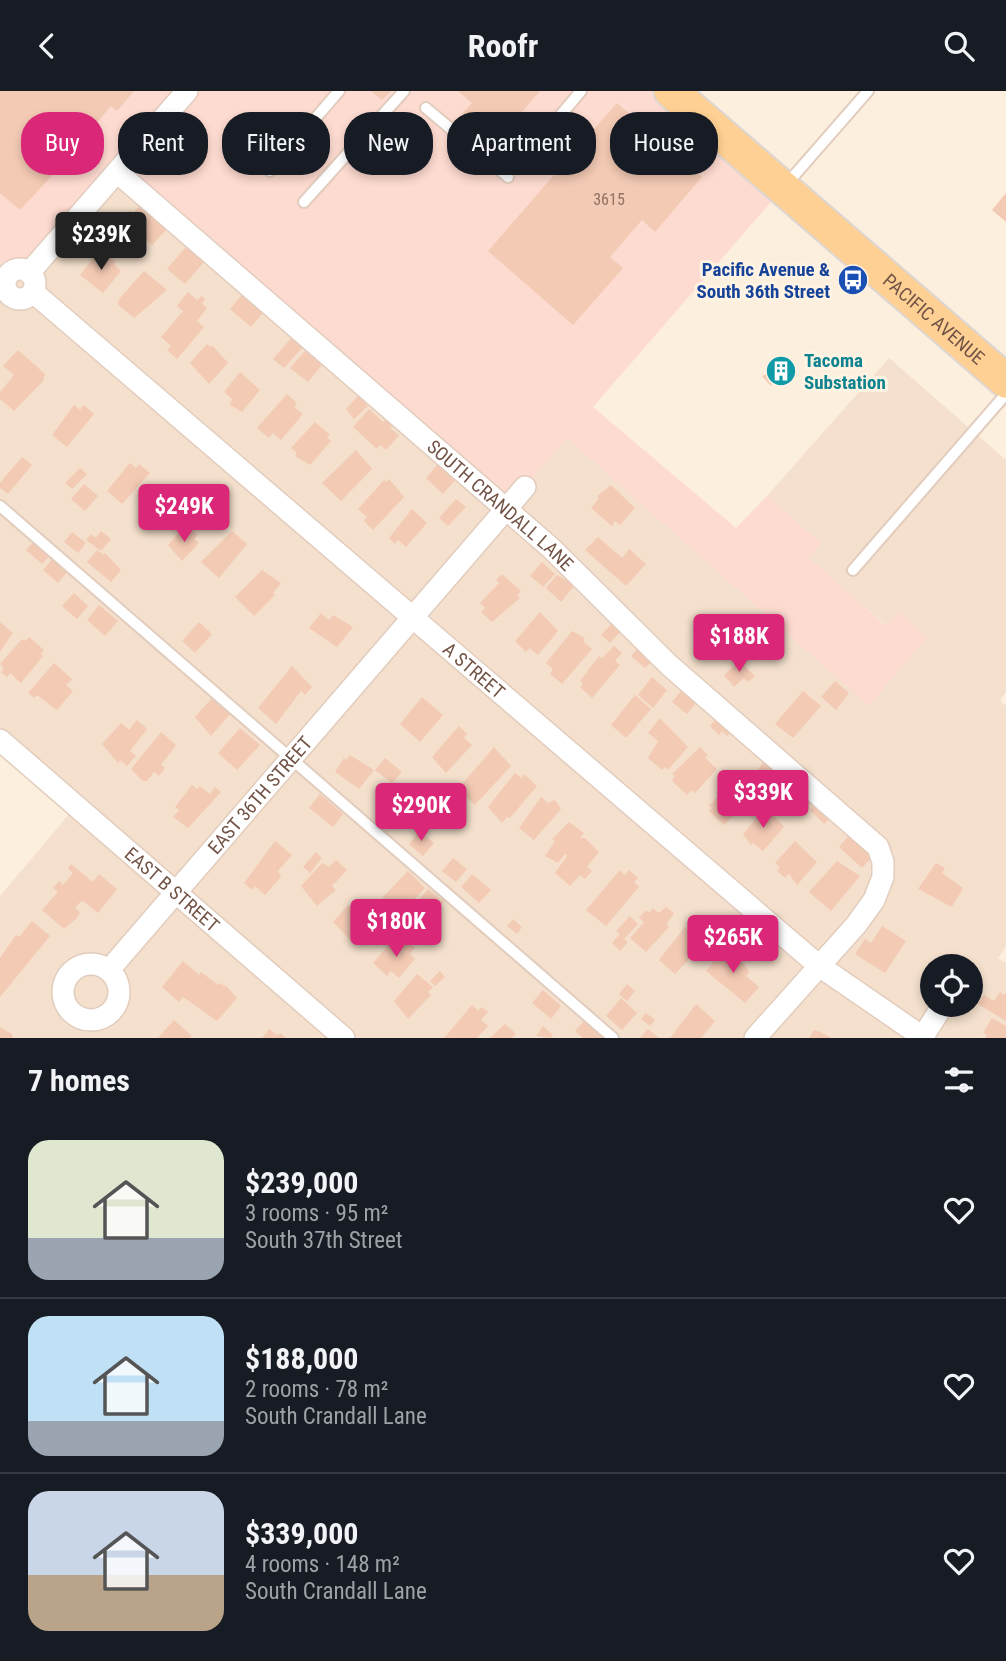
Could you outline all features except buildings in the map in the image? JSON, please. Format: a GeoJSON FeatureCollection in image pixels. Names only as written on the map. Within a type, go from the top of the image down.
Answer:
{"type":"FeatureCollection","features":[{"type":"Feature","properties":{"kind":"main road","name":"PACIFIC AVENUE"},"geometry":{"type":"LineString","coordinates":[[671,91],[1006,381]]}},
{"type":"Feature","properties":{"kind":"street"},"geometry":{"type":"LineString","coordinates":[[5,302],[5,284],[18,275],[117,172],[187,91]]}},
{"type":"Feature","properties":{"kind":"street","name":"SOUTH CRANDALL LANE"},"geometry":{"type":"LineString","coordinates":[[117,172],[505,509],[576,572],[669,665],[878,847],[883,862],[883,877],[874,900],[856,925],[818,965]]}},
{"type":"Feature","properties":{"kind":"street","name":"A STREET"},"geometry":{"type":"LineString","coordinates":[[18,275],[411,618],[818,965],[923,1038]]}},
{"type":"Feature","properties":{"kind":"street","name":"EAST 36TH STREET"},"geometry":{"type":"LineString","coordinates":[[109,970],[525,487]]}},
{"type":"Feature","properties":{"kind":"street","name":"EAST B STREET"},"geometry":{"type":"LineString","coordinates":[[0,740],[345,1038]]}},
{"type":"Feature","properties":{"kind":"street"},"geometry":{"type":"LineString","coordinates":[[755,1038],[818,965]]}},
{"type":"Feature","properties":{"kind":"street"},"geometry":{"type":"LineString","coordinates":[[923,1038],[936,1017]]}},
{"type":"Feature","properties":{"kind":"lane"},"geometry":{"type":"LineString","coordinates":[[321,112],[339,91]]}},
{"type":"Feature","properties":{"kind":"lane"},"geometry":{"type":"LineString","coordinates":[[304,202],[404,91]]}},
{"type":"Feature","properties":{"kind":"lane"},"geometry":{"type":"LineString","coordinates":[[563,112],[581,91]]}},
{"type":"Feature","properties":{"kind":"lane"},"geometry":{"type":"LineString","coordinates":[[783,188],[868,91]]}},
{"type":"Feature","properties":{"kind":"lane"},"geometry":{"type":"LineString","coordinates":[[425,108],[508,177]]}},
{"type":"Feature","properties":{"kind":"lane"},"geometry":{"type":"LineString","coordinates":[[853,570],[1006,394]]}},
{"type":"Feature","properties":{"kind":"lane"},"geometry":{"type":"LineString","coordinates":[[0,506],[613,1038]]}},
{"type":"Feature","properties":{"kind":"shaded area"},"geometry":{"type":"Polygon","coordinates":[[[0,91],[671,91],[695,112],[610,112],[610,175],[718,175],[718,132],[783,188],[593,407],[736,528],[767,496],[821,543],[809,558],[886,626],[899,612],[927,637],[869,706],[567,438],[505,509],[119,175],[208,175],[208,112],[118,112],[118,174],[116,172],[22,282],[0,263],[0,91]]]}},
{"type":"Feature","properties":{"kind":"shaded area"},"geometry":{"type":"Polygon","coordinates":[[[117,172],[567,438],[869,705],[887,626],[808,558],[821,543],[767,496],[889,358],[1006,460],[1006,692],[1000,700],[1006,706],[1006,946],[998,958],[1006,963],[1006,1038],[0,1038],[0,896],[76,806],[0,740],[0,263],[22,282],[117,172]]]}},
{"type":"Feature","properties":{"kind":"place","name":"Pacific Avenue & South 36th Street"},"geometry":{"type":"Point","coordinates":[853,280]}},
{"type":"Feature","properties":{"kind":"place","name":"Tacoma Substation"},"geometry":{"type":"Point","coordinates":[781,371]}}]}
